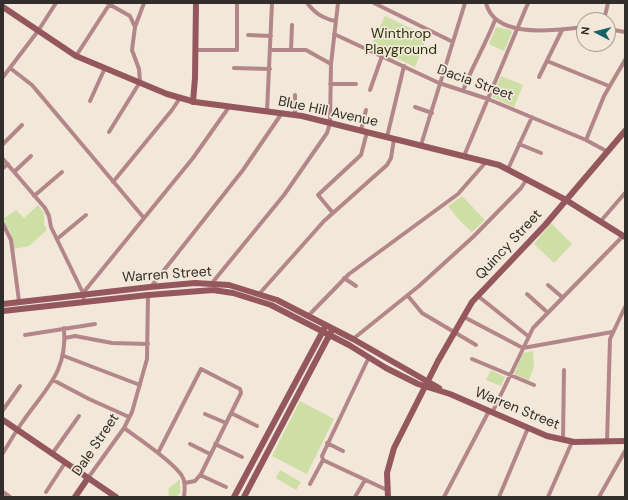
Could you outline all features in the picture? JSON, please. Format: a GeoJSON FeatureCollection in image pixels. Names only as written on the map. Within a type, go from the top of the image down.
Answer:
{"type":"FeatureCollection","features":[{"type":"Feature","properties":{"kind":"main road"},"geometry":{"type":"LineString","coordinates":[[193,102],[196,50],[196,3]]}},
{"type":"Feature","properties":{"kind":"main road","name":"Blue Hill Avenue"},"geometry":{"type":"LineString","coordinates":[[3,7],[76,56],[180,98],[193,102],[294,114],[486,162],[508,169],[527,179],[566,200],[624,236]]}},
{"type":"Feature","properties":{"kind":"main road","name":"Quincy Street"},"geometry":{"type":"LineString","coordinates":[[388,497],[386,473],[390,458],[427,384],[464,317],[478,296],[531,240],[625,132]]}},
{"type":"Feature","properties":{"kind":"main road","name":"Warren Street"},"geometry":{"type":"LineString","coordinates":[[3,304],[83,293],[150,287],[212,283],[228,285],[260,293],[308,316],[324,328],[329,335],[390,370],[427,384],[528,428],[572,442],[625,441]]}},
{"type":"Feature","properties":{"kind":"main road","name":"Warren Street"},"geometry":{"type":"LineString","coordinates":[[3,311],[148,295],[213,290],[233,293],[271,305],[324,328],[332,329],[353,339],[427,384]]}},
{"type":"Feature","properties":{"kind":"main road"},"geometry":{"type":"LineString","coordinates":[[234,497],[324,328]]}},
{"type":"Feature","properties":{"kind":"main road"},"geometry":{"type":"LineString","coordinates":[[244,497],[332,329]]}},
{"type":"Feature","properties":{"kind":"main road"},"geometry":{"type":"LineString","coordinates":[[3,420],[116,497]]}},
{"type":"Feature","properties":{"kind":"main road","name":"Dale Street"},"geometry":{"type":"LineString","coordinates":[[75,497],[88,478]]}},
{"type":"Feature","properties":{"kind":"street"},"geometry":{"type":"LineString","coordinates":[[3,77],[56,3]]}},
{"type":"Feature","properties":{"kind":"street"},"geometry":{"type":"LineString","coordinates":[[109,132],[140,82],[139,69],[132,50],[135,27],[144,3]]}},
{"type":"Feature","properties":{"kind":"street"},"geometry":{"type":"LineString","coordinates":[[196,50],[237,50],[237,3]]}},
{"type":"Feature","properties":{"kind":"street"},"geometry":{"type":"LineString","coordinates":[[267,111],[272,3]]}},
{"type":"Feature","properties":{"kind":"street"},"geometry":{"type":"LineString","coordinates":[[307,3],[320,16],[335,21]]}},
{"type":"Feature","properties":{"kind":"street"},"geometry":{"type":"LineString","coordinates":[[212,283],[284,195],[327,133],[330,122],[331,64],[338,3]]}},
{"type":"Feature","properties":{"kind":"street"},"geometry":{"type":"LineString","coordinates":[[374,3],[453,42]]}},
{"type":"Feature","properties":{"kind":"street"},"geometry":{"type":"LineString","coordinates":[[421,145],[465,3]]}},
{"type":"Feature","properties":{"kind":"street"},"geometry":{"type":"LineString","coordinates":[[486,3],[489,13],[495,20],[518,27],[543,32],[576,28]]}},
{"type":"Feature","properties":{"kind":"street"},"geometry":{"type":"LineString","coordinates":[[464,156],[528,3]]}},
{"type":"Feature","properties":{"kind":"street"},"geometry":{"type":"LineString","coordinates":[[76,56],[108,4],[130,16],[135,27]]}},
{"type":"Feature","properties":{"kind":"street"},"geometry":{"type":"LineString","coordinates":[[464,91],[472,66],[485,44],[495,20]]}},
{"type":"Feature","properties":{"kind":"street"},"geometry":{"type":"LineString","coordinates":[[291,50],[292,25]]}},
{"type":"Feature","properties":{"kind":"street"},"geometry":{"type":"LineString","coordinates":[[539,77],[562,30]]}},
{"type":"Feature","properties":{"kind":"street","name":"Dacia Street"},"geometry":{"type":"LineString","coordinates":[[334,34],[440,84],[488,99],[586,140],[608,152]]}},
{"type":"Feature","properties":{"kind":"street"},"geometry":{"type":"LineString","coordinates":[[248,35],[271,36]]}},
{"type":"Feature","properties":{"kind":"street"},"geometry":{"type":"LineString","coordinates":[[270,50],[306,50],[331,64]]}},
{"type":"Feature","properties":{"kind":"street"},"geometry":{"type":"LineString","coordinates":[[370,90],[382,56]]}},
{"type":"Feature","properties":{"kind":"street"},"geometry":{"type":"LineString","coordinates":[[586,140],[609,86],[625,60]]}},
{"type":"Feature","properties":{"kind":"street"},"geometry":{"type":"LineString","coordinates":[[547,61],[609,86]]}},
{"type":"Feature","properties":{"kind":"street"},"geometry":{"type":"LineString","coordinates":[[387,137],[404,66]]}},
{"type":"Feature","properties":{"kind":"street"},"geometry":{"type":"LineString","coordinates":[[10,68],[32,85],[144,218]]}},
{"type":"Feature","properties":{"kind":"street"},"geometry":{"type":"LineString","coordinates":[[90,101],[105,68]]}},
{"type":"Feature","properties":{"kind":"street"},"geometry":{"type":"LineString","coordinates":[[234,68],[270,69]]}},
{"type":"Feature","properties":{"kind":"street"},"geometry":{"type":"LineString","coordinates":[[330,84],[356,84]]}},
{"type":"Feature","properties":{"kind":"street"},"geometry":{"type":"LineString","coordinates":[[294,114],[295,95]]}},
{"type":"Feature","properties":{"kind":"street"},"geometry":{"type":"LineString","coordinates":[[114,182],[180,98]]}},
{"type":"Feature","properties":{"kind":"street"},"geometry":{"type":"LineString","coordinates":[[83,293],[193,158],[229,107]]}},
{"type":"Feature","properties":{"kind":"street"},"geometry":{"type":"LineString","coordinates":[[415,107],[432,113]]}},
{"type":"Feature","properties":{"kind":"street"},"geometry":{"type":"LineString","coordinates":[[333,213],[318,195],[361,155],[366,110]]}},
{"type":"Feature","properties":{"kind":"street"},"geometry":{"type":"LineString","coordinates":[[150,287],[243,170],[282,113]]}},
{"type":"Feature","properties":{"kind":"street"},"geometry":{"type":"LineString","coordinates":[[508,169],[532,117]]}},
{"type":"Feature","properties":{"kind":"street"},"geometry":{"type":"LineString","coordinates":[[3,144],[22,125]]}},
{"type":"Feature","properties":{"kind":"street"},"geometry":{"type":"LineString","coordinates":[[260,293],[333,213],[387,165],[394,139]]}},
{"type":"Feature","properties":{"kind":"street"},"geometry":{"type":"LineString","coordinates":[[519,144],[541,153]]}},
{"type":"Feature","properties":{"kind":"street"},"geometry":{"type":"LineString","coordinates":[[14,172],[31,156]]}},
{"type":"Feature","properties":{"kind":"street"},"geometry":{"type":"LineString","coordinates":[[3,159],[49,216],[50,228],[57,239],[83,293],[84,301]]}},
{"type":"Feature","properties":{"kind":"street"},"geometry":{"type":"LineString","coordinates":[[308,316],[344,278],[458,194],[486,162]]}},
{"type":"Feature","properties":{"kind":"street"},"geometry":{"type":"LineString","coordinates":[[3,168],[8,164]]}},
{"type":"Feature","properties":{"kind":"street"},"geometry":{"type":"LineString","coordinates":[[34,196],[62,172]]}},
{"type":"Feature","properties":{"kind":"street"},"geometry":{"type":"LineString","coordinates":[[353,339],[408,296],[478,232],[521,188],[527,179]]}},
{"type":"Feature","properties":{"kind":"street"},"geometry":{"type":"LineString","coordinates":[[600,222],[625,193]]}},
{"type":"Feature","properties":{"kind":"street"},"geometry":{"type":"LineString","coordinates":[[57,239],[86,216]]}},
{"type":"Feature","properties":{"kind":"street"},"geometry":{"type":"LineString","coordinates":[[3,224],[11,240],[19,301]]}},
{"type":"Feature","properties":{"kind":"street"},"geometry":{"type":"LineString","coordinates":[[444,497],[491,412],[528,336],[547,312],[624,236]]}},
{"type":"Feature","properties":{"kind":"street"},"geometry":{"type":"LineString","coordinates":[[344,278],[356,286]]}},
{"type":"Feature","properties":{"kind":"street"},"geometry":{"type":"LineString","coordinates":[[548,285],[562,297]]}},
{"type":"Feature","properties":{"kind":"street","name":"Dale Street"},"geometry":{"type":"LineString","coordinates":[[88,478],[124,428],[140,385],[147,359],[148,295],[150,287]]}},
{"type":"Feature","properties":{"kind":"street"},"geometry":{"type":"LineString","coordinates":[[527,294],[547,312]]}},
{"type":"Feature","properties":{"kind":"street"},"geometry":{"type":"LineString","coordinates":[[408,296],[422,313],[476,345]]}},
{"type":"Feature","properties":{"kind":"street"},"geometry":{"type":"LineString","coordinates":[[478,296],[528,336]]}},
{"type":"Feature","properties":{"kind":"street"},"geometry":{"type":"LineString","coordinates":[[607,442],[608,350],[612,332],[625,307]]}},
{"type":"Feature","properties":{"kind":"street"},"geometry":{"type":"LineString","coordinates":[[464,317],[522,348],[612,332]]}},
{"type":"Feature","properties":{"kind":"street"},"geometry":{"type":"LineString","coordinates":[[25,335],[95,324]]}},
{"type":"Feature","properties":{"kind":"street"},"geometry":{"type":"LineString","coordinates":[[3,452],[53,380],[64,356],[64,328]]}},
{"type":"Feature","properties":{"kind":"street"},"geometry":{"type":"LineString","coordinates":[[65,338],[75,336],[112,343],[148,344]]}},
{"type":"Feature","properties":{"kind":"street"},"geometry":{"type":"LineString","coordinates":[[64,356],[140,385]]}},
{"type":"Feature","properties":{"kind":"street"},"geometry":{"type":"LineString","coordinates":[[310,484],[323,460],[322,454],[327,443],[369,357]]}},
{"type":"Feature","properties":{"kind":"street"},"geometry":{"type":"LineString","coordinates":[[472,359],[534,385]]}},
{"type":"Feature","properties":{"kind":"street"},"geometry":{"type":"LineString","coordinates":[[158,453],[201,369],[237,386],[241,393],[200,475],[195,481],[185,483]]}},
{"type":"Feature","properties":{"kind":"street"},"geometry":{"type":"LineString","coordinates":[[562,440],[564,370]]}},
{"type":"Feature","properties":{"kind":"street"},"geometry":{"type":"LineString","coordinates":[[53,380],[129,417]]}},
{"type":"Feature","properties":{"kind":"street"},"geometry":{"type":"LineString","coordinates":[[3,410],[20,386]]}},
{"type":"Feature","properties":{"kind":"street"},"geometry":{"type":"LineString","coordinates":[[231,413],[257,426]]}},
{"type":"Feature","properties":{"kind":"street"},"geometry":{"type":"LineString","coordinates":[[205,414],[226,423]]}},
{"type":"Feature","properties":{"kind":"street"},"geometry":{"type":"LineString","coordinates":[[52,454],[79,416]]}},
{"type":"Feature","properties":{"kind":"street"},"geometry":{"type":"LineString","coordinates":[[124,428],[158,453],[182,475],[185,483],[184,497]]}},
{"type":"Feature","properties":{"kind":"street"},"geometry":{"type":"LineString","coordinates":[[498,497],[528,428]]}},
{"type":"Feature","properties":{"kind":"street"},"geometry":{"type":"LineString","coordinates":[[548,497],[572,442]]}},
{"type":"Feature","properties":{"kind":"street"},"geometry":{"type":"LineString","coordinates":[[327,443],[343,451]]}},
{"type":"Feature","properties":{"kind":"street"},"geometry":{"type":"LineString","coordinates":[[190,444],[210,454]]}},
{"type":"Feature","properties":{"kind":"street"},"geometry":{"type":"LineString","coordinates":[[216,444],[242,457]]}},
{"type":"Feature","properties":{"kind":"street"},"geometry":{"type":"LineString","coordinates":[[599,497],[625,451]]}},
{"type":"Feature","properties":{"kind":"street"},"geometry":{"type":"LineString","coordinates":[[323,460],[387,490]]}},
{"type":"Feature","properties":{"kind":"street"},"geometry":{"type":"LineString","coordinates":[[46,492],[65,463]]}},
{"type":"Feature","properties":{"kind":"street"},"geometry":{"type":"LineString","coordinates":[[200,475],[226,487]]}},
{"type":"Feature","properties":{"kind":"street"},"geometry":{"type":"LineString","coordinates":[[355,497],[365,480]]}},
{"type":"Feature","properties":{"kind":"street"},"geometry":{"type":"LineString","coordinates":[[3,492],[10,497]]}},
{"type":"Feature","properties":{"kind":"green space","name":"Winthrop Playground"},"geometry":{"type":"Polygon","coordinates":[[[385,16],[427,36],[415,67],[371,46],[385,16]]]}},
{"type":"Feature","properties":{"kind":"green space"},"geometry":{"type":"Polygon","coordinates":[[[496,27],[511,30],[512,33],[504,51],[489,44],[496,27]]]}},
{"type":"Feature","properties":{"kind":"green space"},"geometry":{"type":"Polygon","coordinates":[[[501,76],[523,85],[514,107],[492,97],[501,76]]]}},
{"type":"Feature","properties":{"kind":"green space"},"geometry":{"type":"Polygon","coordinates":[[[462,196],[485,220],[472,232],[459,220],[448,206],[462,196]]]}},
{"type":"Feature","properties":{"kind":"green space"},"geometry":{"type":"Polygon","coordinates":[[[38,205],[44,213],[44,224],[47,230],[29,246],[14,249],[10,232],[3,219],[16,210],[24,218],[38,205]]]}},
{"type":"Feature","properties":{"kind":"green space"},"geometry":{"type":"Polygon","coordinates":[[[551,223],[572,244],[554,263],[534,244],[551,223]]]}},
{"type":"Feature","properties":{"kind":"green space"},"geometry":{"type":"Polygon","coordinates":[[[533,351],[534,367],[529,380],[514,374],[523,353],[533,351]]]}},
{"type":"Feature","properties":{"kind":"green space"},"geometry":{"type":"Polygon","coordinates":[[[491,370],[505,377],[501,386],[486,380],[491,370]]]}},
{"type":"Feature","properties":{"kind":"green space"},"geometry":{"type":"Polygon","coordinates":[[[300,401],[334,419],[307,474],[272,456],[300,401]]]}},
{"type":"Feature","properties":{"kind":"green space"},"geometry":{"type":"Polygon","coordinates":[[[280,470],[301,482],[296,490],[276,478],[280,470]]]}},
{"type":"Feature","properties":{"kind":"green space"},"geometry":{"type":"Polygon","coordinates":[[[180,479],[180,493],[176,497],[167,496],[169,495],[168,489],[180,479]]]}}]}
